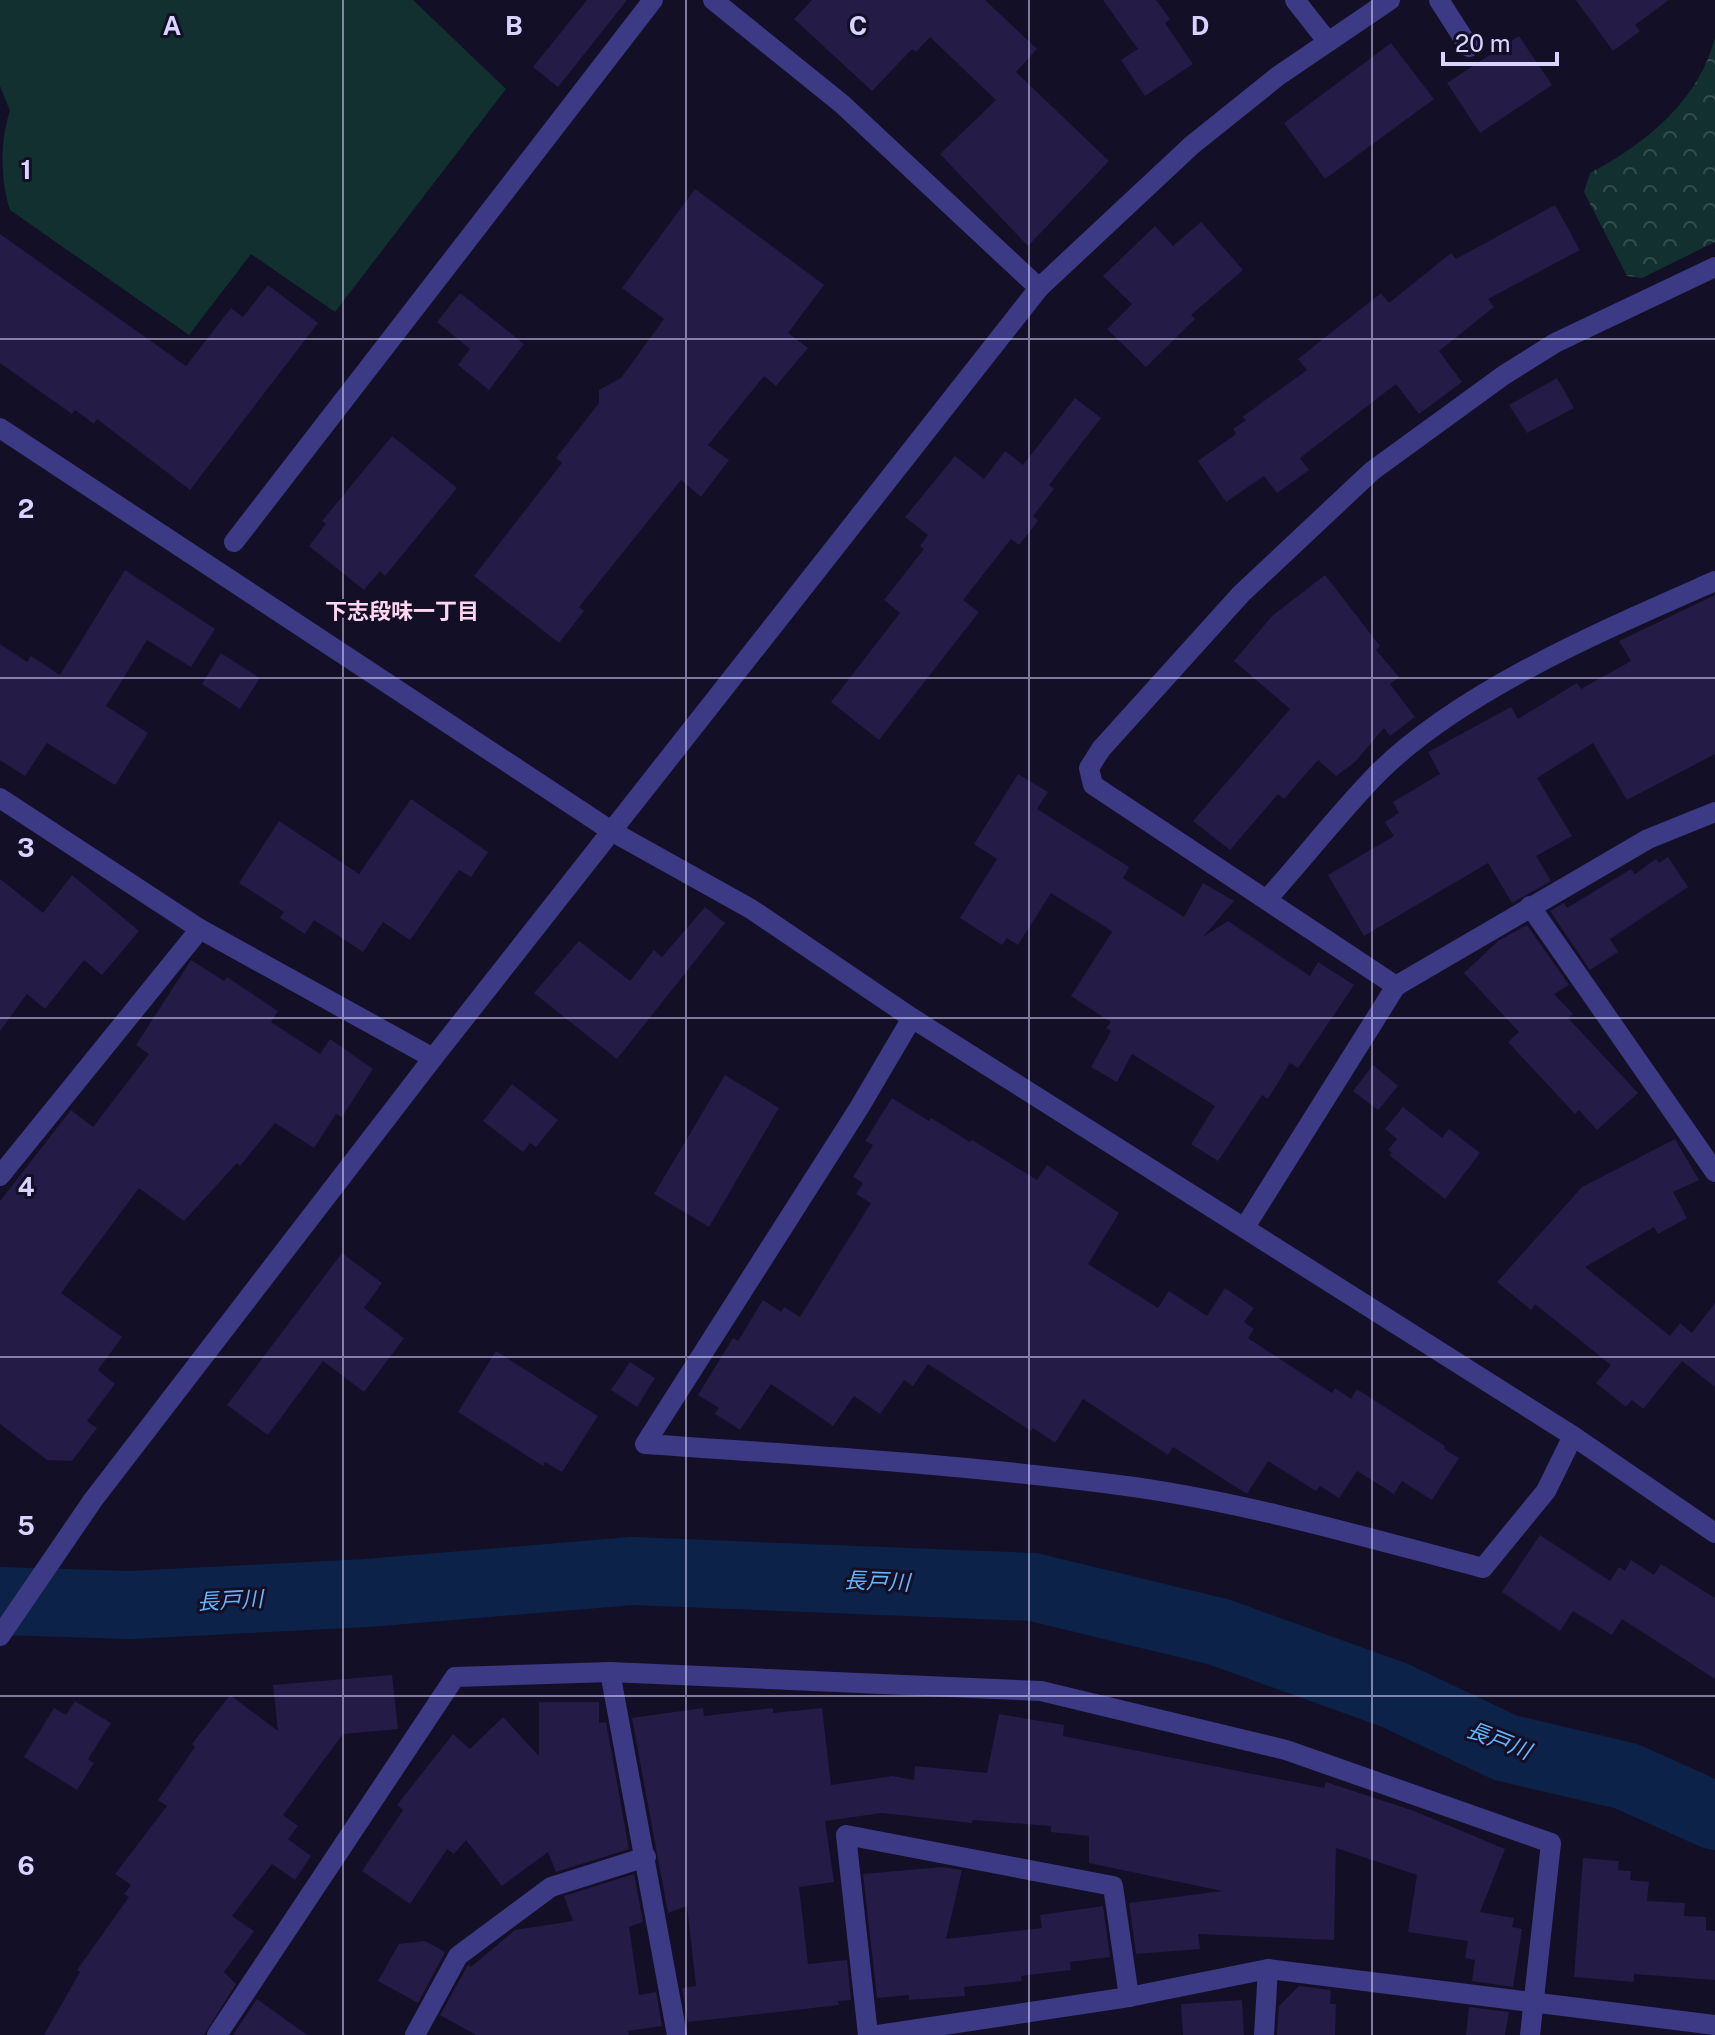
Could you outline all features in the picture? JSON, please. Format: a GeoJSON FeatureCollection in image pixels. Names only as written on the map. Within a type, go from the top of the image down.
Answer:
{"type":"FeatureCollection","features":[{"type":"Feature","properties":{"kind":"street"},"geometry":{"type":"LineString","coordinates":[[234,542],[653,0]]}},
{"type":"Feature","properties":{"kind":"street"},"geometry":{"type":"LineString","coordinates":[[713,0],[842,104],[1039,288]]}},
{"type":"Feature","properties":{"kind":"street"},"geometry":{"type":"LineString","coordinates":[[1295,0],[1328,42]]}},
{"type":"Feature","properties":{"kind":"street"},"geometry":{"type":"LineString","coordinates":[[0,1636],[93,1500],[433,1058],[1039,288],[1192,145],[1278,76],[1390,0]]}},
{"type":"Feature","properties":{"kind":"street"},"geometry":{"type":"LineString","coordinates":[[1439,0],[1469,47]]}},
{"type":"Feature","properties":{"kind":"street"},"geometry":{"type":"LineString","coordinates":[[1396,986],[1268,898],[1093,785],[1089,768],[1101,749],[1241,594],[1372,471],[1504,375],[1555,343],[1715,267]]}},
{"type":"Feature","properties":{"kind":"street"},"geometry":{"type":"LineString","coordinates":[[0,428],[613,832],[751,909],[912,1018],[1573,1436],[1715,1533]]}},
{"type":"Feature","properties":{"kind":"street"},"geometry":{"type":"LineString","coordinates":[[1268,898],[1378,773],[1455,711],[1614,625],[1715,581]]}},
{"type":"Feature","properties":{"kind":"street"},"geometry":{"type":"LineString","coordinates":[[0,798],[200,929],[433,1058]]}},
{"type":"Feature","properties":{"kind":"street"},"geometry":{"type":"LineString","coordinates":[[1245,1227],[1396,986],[1648,839],[1715,812]]}},
{"type":"Feature","properties":{"kind":"street"},"geometry":{"type":"LineString","coordinates":[[1530,906],[1715,1172]]}},
{"type":"Feature","properties":{"kind":"street"},"geometry":{"type":"LineString","coordinates":[[0,1176],[200,929]]}},
{"type":"Feature","properties":{"kind":"street"},"geometry":{"type":"LineString","coordinates":[[912,1018],[859,1108],[645,1444],[900,1461],[1136,1487],[1270,1513],[1483,1568],[1546,1491],[1573,1436]]}},
{"type":"Feature","properties":{"kind":"street"},"geometry":{"type":"LineString","coordinates":[[610,1672],[677,2035]]}},
{"type":"Feature","properties":{"kind":"street"},"geometry":{"type":"LineString","coordinates":[[217,2035],[455,1677],[610,1672],[1041,1691],[1286,1750],[1551,1843],[1530,2035]]}},
{"type":"Feature","properties":{"kind":"street"},"geometry":{"type":"LineString","coordinates":[[868,2035],[846,1835],[1113,1886],[1129,1997]]}},
{"type":"Feature","properties":{"kind":"street"},"geometry":{"type":"LineString","coordinates":[[415,2035],[458,1956],[551,1887],[646,1857]]}},
{"type":"Feature","properties":{"kind":"street"},"geometry":{"type":"LineString","coordinates":[[1264,2035],[1268,1969]]}},
{"type":"Feature","properties":{"kind":"street"},"geometry":{"type":"LineString","coordinates":[[878,2035],[1129,1997],[1268,1969],[1715,2025]]}},
{"type":"Feature","properties":{"kind":"green space"},"geometry":{"type":"Polygon","coordinates":[[[0,0],[413,0],[506,89],[335,312],[251,254],[189,335],[10,210],[3,173],[4,134],[10,111],[0,86],[0,0]]]}},
{"type":"Feature","properties":{"kind":"green space"},"geometry":{"type":"Polygon","coordinates":[[[1715,37],[1715,242],[1642,278],[1627,276],[1584,192],[1590,173],[1630,149],[1667,118],[1697,81],[1715,37]]]}},
{"type":"Feature","properties":{"kind":"building"},"geometry":{"type":"Polygon","coordinates":[[[587,0],[627,0],[558,87],[533,67],[587,0]]]}},
{"type":"Feature","properties":{"kind":"building"},"geometry":{"type":"Polygon","coordinates":[[[812,0],[985,0],[1037,49],[1016,72],[1109,161],[1028,246],[940,154],[996,100],[930,37],[916,52],[912,49],[872,91],[794,19],[812,0]]]}},
{"type":"Feature","properties":{"kind":"building"},"geometry":{"type":"Polygon","coordinates":[[[1103,0],[1156,0],[1170,19],[1165,23],[1193,64],[1145,96],[1121,60],[1138,49],[1103,0]]]}},
{"type":"Feature","properties":{"kind":"building"},"geometry":{"type":"Polygon","coordinates":[[[1576,0],[1669,0],[1635,25],[1640,31],[1613,51],[1576,0]]]}},
{"type":"Feature","properties":{"kind":"building"},"geometry":{"type":"Polygon","coordinates":[[[1519,36],[1552,85],[1480,133],[1447,83],[1519,36]]]}},
{"type":"Feature","properties":{"kind":"building"},"geometry":{"type":"Polygon","coordinates":[[[1391,43],[1434,99],[1325,179],[1284,123],[1391,43]]]}},
{"type":"Feature","properties":{"kind":"building"},"geometry":{"type":"Polygon","coordinates":[[[695,189],[824,285],[788,333],[808,348],[776,386],[764,376],[708,445],[729,460],[701,497],[681,480],[579,607],[584,611],[559,643],[474,576],[562,463],[556,458],[599,403],[599,390],[621,378],[664,319],[622,288],[695,189]]]}},
{"type":"Feature","properties":{"kind":"building"},"geometry":{"type":"Polygon","coordinates":[[[1555,205],[1580,250],[1488,299],[1494,307],[1439,351],[1462,382],[1419,414],[1396,384],[1300,458],[1309,470],[1277,493],[1264,476],[1226,502],[1198,461],[1236,434],[1233,429],[1246,420],[1242,417],[1307,370],[1298,359],[1381,293],[1389,303],[1451,253],[1456,259],[1555,205]]]}},
{"type":"Feature","properties":{"kind":"building"},"geometry":{"type":"Polygon","coordinates":[[[1201,222],[1243,270],[1191,315],[1195,319],[1146,367],[1107,329],[1132,304],[1103,276],[1155,226],[1173,246],[1201,222]]]}},
{"type":"Feature","properties":{"kind":"building"},"geometry":{"type":"Polygon","coordinates":[[[0,234],[186,366],[231,308],[243,317],[268,285],[318,323],[190,490],[97,419],[94,424],[75,410],[72,414],[0,363],[0,234]]]}},
{"type":"Feature","properties":{"kind":"building"},"geometry":{"type":"Polygon","coordinates":[[[460,293],[524,344],[489,390],[458,365],[470,349],[437,322],[460,293]]]}},
{"type":"Feature","properties":{"kind":"building"},"geometry":{"type":"Polygon","coordinates":[[[1557,378],[1574,408],[1527,433],[1509,405],[1557,378]]]}},
{"type":"Feature","properties":{"kind":"building"},"geometry":{"type":"Polygon","coordinates":[[[1075,398],[1101,418],[1049,485],[1054,489],[1033,516],[1038,521],[1019,545],[1011,539],[963,600],[979,612],[879,740],[831,702],[900,613],[884,600],[924,549],[920,546],[928,535],[905,517],[955,456],[984,479],[1005,451],[1023,465],[1075,398]]]}},
{"type":"Feature","properties":{"kind":"building"},"geometry":{"type":"Polygon","coordinates":[[[392,436],[457,488],[385,576],[380,571],[364,590],[309,546],[326,524],[322,521],[392,436]]]}},
{"type":"Feature","properties":{"kind":"building"},"geometry":{"type":"Polygon","coordinates":[[[125,570],[215,629],[191,667],[147,640],[106,706],[148,733],[115,785],[47,743],[25,776],[0,760],[0,644],[27,662],[31,656],[60,675],[125,570]]]}},
{"type":"Feature","properties":{"kind":"building"},"geometry":{"type":"Polygon","coordinates":[[[1325,575],[1380,646],[1376,650],[1399,677],[1390,684],[1415,717],[1390,736],[1384,728],[1355,762],[1336,776],[1318,760],[1284,799],[1278,794],[1230,850],[1193,821],[1290,709],[1234,661],[1272,616],[1325,575]]]}},
{"type":"Feature","properties":{"kind":"building"},"geometry":{"type":"Polygon","coordinates":[[[1715,595],[1715,754],[1627,800],[1593,743],[1537,778],[1572,836],[1536,856],[1551,881],[1512,903],[1488,863],[1364,936],[1328,875],[1394,836],[1385,822],[1399,813],[1393,802],[1440,774],[1428,752],[1511,707],[1518,719],[1577,683],[1581,689],[1631,661],[1619,641],[1715,595]]]}},
{"type":"Feature","properties":{"kind":"building"},"geometry":{"type":"Polygon","coordinates":[[[221,653],[260,678],[240,709],[202,684],[221,653]]]}},
{"type":"Feature","properties":{"kind":"building"},"geometry":{"type":"Polygon","coordinates":[[[1018,774],[1048,792],[1037,809],[1129,867],[1123,878],[1184,917],[1203,883],[1234,901],[1203,937],[1228,921],[1310,976],[1318,962],[1354,985],[1298,1068],[1290,1063],[1268,1099],[1262,1095],[1218,1161],[1191,1144],[1215,1106],[1132,1054],[1117,1082],[1091,1067],[1111,1031],[1106,1028],[1111,1022],[1071,996],[1112,932],[1051,893],[1018,945],[1007,938],[1002,945],[960,918],[997,859],[974,844],[1018,774]]]}},
{"type":"Feature","properties":{"kind":"building"},"geometry":{"type":"Polygon","coordinates":[[[411,799],[488,852],[471,877],[459,870],[410,940],[383,922],[363,952],[314,920],[305,934],[280,918],[284,912],[239,883],[279,821],[359,874],[411,799]]]}},
{"type":"Feature","properties":{"kind":"building"},"geometry":{"type":"Polygon","coordinates":[[[1668,857],[1688,887],[1610,939],[1618,952],[1590,970],[1550,911],[1564,903],[1567,908],[1631,869],[1635,874],[1656,859],[1659,863],[1668,857]]]}},
{"type":"Feature","properties":{"kind":"building"},"geometry":{"type":"Polygon","coordinates":[[[72,875],[139,931],[102,975],[84,960],[45,1009],[27,994],[0,1031],[0,879],[43,913],[72,875]]]}},
{"type":"Feature","properties":{"kind":"building"},"geometry":{"type":"Polygon","coordinates":[[[705,907],[725,923],[617,1059],[534,993],[579,941],[630,981],[654,950],[662,957],[705,907]]]}},
{"type":"Feature","properties":{"kind":"building"},"geometry":{"type":"Polygon","coordinates":[[[1527,925],[1569,985],[1554,994],[1573,1014],[1568,1018],[1638,1093],[1597,1130],[1579,1110],[1575,1114],[1508,1042],[1519,1032],[1464,973],[1498,941],[1527,925]]]}},
{"type":"Feature","properties":{"kind":"building"},"geometry":{"type":"Polygon","coordinates":[[[191,960],[224,981],[227,977],[278,1011],[271,1022],[320,1054],[330,1039],[373,1069],[342,1117],[336,1114],[314,1148],[275,1123],[240,1166],[237,1163],[184,1221],[139,1188],[61,1293],[122,1337],[98,1370],[115,1384],[87,1421],[97,1428],[72,1461],[47,1460],[0,1424],[0,1201],[71,1110],[93,1127],[149,1054],[136,1045],[191,960]]]}},
{"type":"Feature","properties":{"kind":"building"},"geometry":{"type":"Polygon","coordinates":[[[1373,1065],[1398,1086],[1378,1110],[1353,1091],[1373,1065]]]}},
{"type":"Feature","properties":{"kind":"building"},"geometry":{"type":"Polygon","coordinates":[[[725,1075],[779,1108],[709,1227],[654,1194],[725,1075]]]}},
{"type":"Feature","properties":{"kind":"building"},"geometry":{"type":"Polygon","coordinates":[[[512,1084],[558,1120],[536,1147],[530,1143],[523,1152],[483,1121],[512,1084]]]}},
{"type":"Feature","properties":{"kind":"building"},"geometry":{"type":"Polygon","coordinates":[[[892,1098],[929,1121],[931,1118],[970,1142],[972,1140],[1037,1180],[1047,1165],[1119,1213],[1088,1264],[1158,1308],[1169,1291],[1207,1316],[1225,1288],[1254,1308],[1244,1322],[1254,1329],[1248,1338],[1332,1393],[1335,1388],[1351,1399],[1357,1389],[1445,1446],[1444,1449],[1459,1458],[1432,1500],[1402,1481],[1394,1494],[1357,1471],[1339,1498],[1320,1486],[1316,1491],[1268,1461],[1247,1494],[1173,1447],[1168,1455],[1083,1399],[1055,1443],[1033,1428],[1031,1431],[928,1364],[913,1386],[904,1380],[880,1414],[854,1396],[833,1426],[771,1384],[740,1430],[715,1414],[719,1408],[698,1395],[733,1338],[738,1341],[763,1300],[781,1312],[784,1307],[800,1317],[871,1203],[856,1194],[863,1183],[853,1177],[873,1145],[865,1141],[892,1098]]]}},
{"type":"Feature","properties":{"kind":"building"},"geometry":{"type":"Polygon","coordinates":[[[1403,1107],[1442,1138],[1449,1129],[1480,1153],[1445,1199],[1389,1155],[1392,1153],[1388,1150],[1397,1139],[1385,1129],[1403,1107]]]}},
{"type":"Feature","properties":{"kind":"building"},"geometry":{"type":"Polygon","coordinates":[[[1675,1139],[1699,1180],[1673,1192],[1687,1218],[1658,1234],[1654,1227],[1585,1267],[1670,1336],[1680,1323],[1692,1333],[1715,1303],[1715,1387],[1682,1361],[1643,1409],[1632,1400],[1626,1407],[1596,1383],[1611,1365],[1535,1304],[1531,1310],[1497,1282],[1582,1187],[1675,1139]]]}},
{"type":"Feature","properties":{"kind":"building"},"geometry":{"type":"Polygon","coordinates":[[[342,1253],[382,1283],[364,1308],[404,1338],[364,1392],[323,1361],[268,1435],[227,1405],[342,1253]]]}},
{"type":"Feature","properties":{"kind":"building"},"geometry":{"type":"Polygon","coordinates":[[[496,1351],[598,1416],[562,1472],[545,1462],[543,1466],[458,1412],[496,1351]]]}},
{"type":"Feature","properties":{"kind":"building"},"geometry":{"type":"Polygon","coordinates":[[[630,1362],[655,1378],[637,1407],[611,1390],[630,1362]]]}},
{"type":"Feature","properties":{"kind":"building"},"geometry":{"type":"Polygon","coordinates":[[[1540,1535],[1610,1581],[1619,1567],[1625,1571],[1631,1560],[1654,1575],[1661,1564],[1715,1598],[1715,1679],[1622,1619],[1612,1635],[1573,1611],[1560,1631],[1502,1592],[1540,1535]]]}},
{"type":"Feature","properties":{"kind":"building"},"geometry":{"type":"Polygon","coordinates":[[[392,1675],[398,1729],[343,1734],[283,1815],[298,1826],[288,1839],[311,1856],[295,1880],[272,1864],[232,1916],[254,1931],[224,1972],[236,1984],[204,2035],[44,2035],[80,1972],[77,1970],[129,1897],[124,1894],[131,1885],[115,1874],[167,1806],[158,1800],[195,1747],[192,1744],[230,1695],[278,1731],[273,1685],[392,1675]]]}},
{"type":"Feature","properties":{"kind":"building"},"geometry":{"type":"Polygon","coordinates":[[[75,1701],[111,1723],[88,1759],[94,1763],[77,1790],[24,1757],[54,1708],[66,1715],[75,1701]]]}},
{"type":"Feature","properties":{"kind":"building"},"geometry":{"type":"Polygon","coordinates":[[[539,1702],[599,1702],[599,1723],[606,1722],[629,1849],[556,1872],[548,1852],[502,1886],[466,1840],[454,1854],[447,1849],[410,1904],[362,1871],[403,1810],[397,1805],[453,1734],[470,1749],[503,1717],[539,1756],[539,1702]]]}},
{"type":"Feature","properties":{"kind":"building"},"geometry":{"type":"Polygon","coordinates":[[[703,1708],[704,1716],[773,1708],[773,1713],[822,1708],[831,1785],[893,1776],[914,1780],[915,1766],[987,1773],[999,1714],[1064,1725],[1063,1736],[1324,1788],[1326,1782],[1414,1811],[1505,1849],[1480,1912],[1514,1918],[1512,1927],[1522,1929],[1513,1987],[1472,1981],[1475,1960],[1465,1958],[1468,1941],[1408,1932],[1417,1875],[1336,1848],[1334,1940],[1198,1934],[1200,1949],[1136,1954],[1129,1903],[1222,1891],[1089,1863],[1089,1836],[1051,1832],[1051,1826],[973,1820],[972,1823],[882,1813],[825,1821],[834,1882],[799,1887],[808,1964],[847,1960],[851,2000],[838,2001],[839,2005],[688,2022],[682,1988],[696,1986],[687,1906],[668,1913],[632,1718],[703,1708]]]}},
{"type":"Feature","properties":{"kind":"building"},"geometry":{"type":"Polygon","coordinates":[[[1583,1858],[1619,1861],[1618,1870],[1631,1871],[1630,1880],[1649,1882],[1647,1901],[1685,1903],[1684,1916],[1706,1917],[1706,1930],[1715,1931],[1715,1980],[1634,1974],[1634,1982],[1574,1977],[1583,1858]]]}},
{"type":"Feature","properties":{"kind":"building"},"geometry":{"type":"Polygon","coordinates":[[[942,1867],[962,1870],[946,1939],[1042,1928],[1040,1915],[1103,1906],[1110,1957],[1070,1962],[1071,1970],[1021,1976],[1022,1981],[964,1987],[965,1996],[909,2000],[909,1995],[877,1998],[863,1874],[942,1867]]]}},
{"type":"Feature","properties":{"kind":"building"},"geometry":{"type":"Polygon","coordinates":[[[634,1874],[643,1922],[629,1927],[639,1995],[656,1992],[662,2026],[628,2031],[629,2035],[476,2035],[440,2015],[468,1965],[471,1967],[515,1930],[573,1921],[564,1896],[634,1874]]]}},
{"type":"Feature","properties":{"kind":"building"},"geometry":{"type":"Polygon","coordinates":[[[425,1941],[445,1952],[418,2003],[378,1981],[399,1944],[425,1941]]]}},
{"type":"Feature","properties":{"kind":"building"},"geometry":{"type":"Polygon","coordinates":[[[1299,1986],[1331,1990],[1330,2004],[1336,2004],[1335,2035],[1277,2035],[1279,2006],[1299,1986]]]}},
{"type":"Feature","properties":{"kind":"building"},"geometry":{"type":"Polygon","coordinates":[[[257,1999],[307,2035],[233,2035],[257,1999]]]}},
{"type":"Feature","properties":{"kind":"building"},"geometry":{"type":"Polygon","coordinates":[[[1242,2000],[1244,2035],[1183,2035],[1181,2004],[1242,2000]]]}},
{"type":"Feature","properties":{"kind":"building"},"geometry":{"type":"Polygon","coordinates":[[[1469,2007],[1509,2012],[1505,2035],[1466,2035],[1469,2007]]]}},
{"type":"Feature","properties":{"kind":"waterway","name":"長戸川"},"geometry":{"type":"LineString","coordinates":[[0,1601],[130,1605],[367,1593],[632,1571],[1033,1587],[1219,1632],[1394,1695],[1506,1748],[1626,1776],[1715,1816]]}},
{"type":"Feature","properties":{"kind":"district","name":"下志段味一丁目"},"geometry":{"type":"Point","coordinates":[402,611]}}]}
